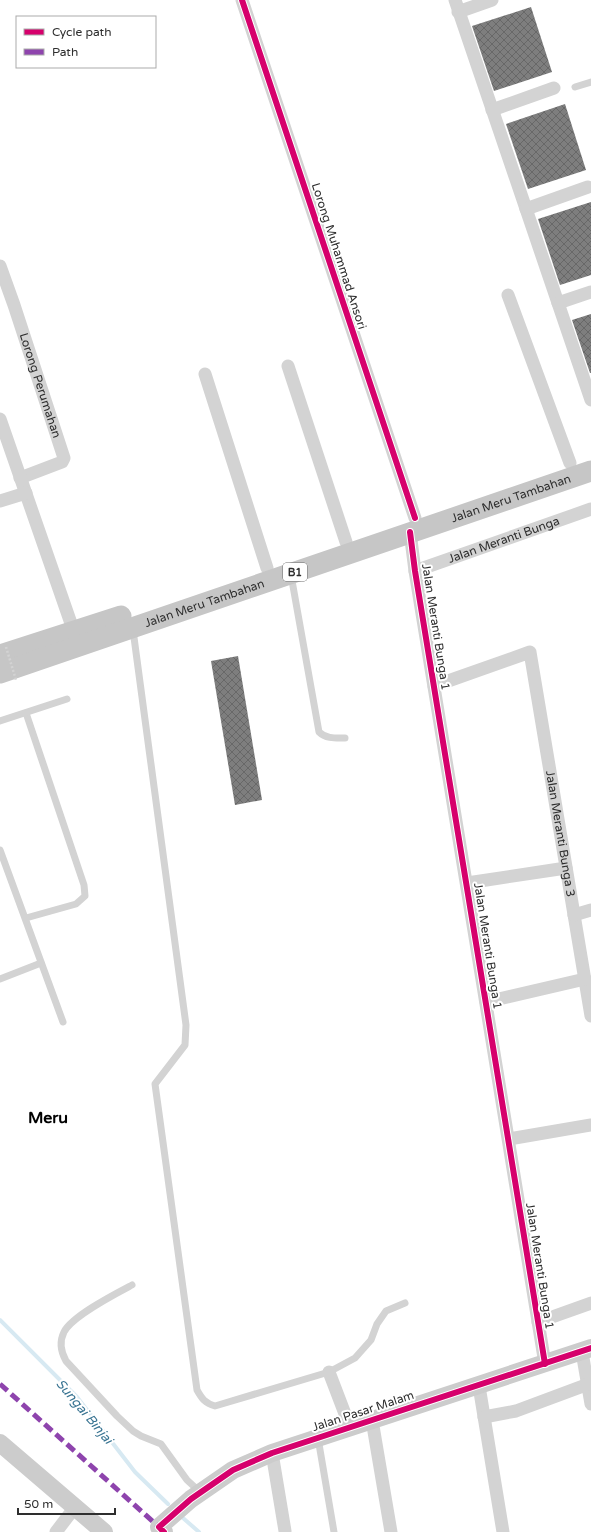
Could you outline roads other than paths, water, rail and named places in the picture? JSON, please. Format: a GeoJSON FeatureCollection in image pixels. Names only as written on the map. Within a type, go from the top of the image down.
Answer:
{"type":"FeatureCollection","features":[{"type":"Feature","properties":{"kind":"main road","name":"Jalan Meru Tambahan"},"geometry":{"type":"LineString","coordinates":[[8,676],[133,627],[290,573],[591,455]]}},
{"type":"Feature","properties":{"kind":"main road","name":"Jalan Meru Tambahan"},"geometry":{"type":"LineString","coordinates":[[3,651],[74,632],[346,542],[412,525],[591,470]]}},
{"type":"Feature","properties":{"kind":"street","name":"Lorong Muhammad Ansori"},"geometry":{"type":"LineString","coordinates":[[242,0],[412,525]]}},
{"type":"Feature","properties":{"kind":"street"},"geometry":{"type":"LineString","coordinates":[[492,0],[457,6],[591,400]]}},
{"type":"Feature","properties":{"kind":"street"},"geometry":{"type":"LineString","coordinates":[[492,110],[554,88]]}},
{"type":"Feature","properties":{"kind":"street"},"geometry":{"type":"LineString","coordinates":[[526,209],[588,188]]}},
{"type":"Feature","properties":{"kind":"street","name":"Lorong Perumahan"},"geometry":{"type":"LineString","coordinates":[[0,266],[64,458],[62,462],[20,478]]}},
{"type":"Feature","properties":{"kind":"street"},"geometry":{"type":"LineString","coordinates":[[558,303],[591,292]]}},
{"type":"Feature","properties":{"kind":"street"},"geometry":{"type":"LineString","coordinates":[[508,295],[570,463]]}},
{"type":"Feature","properties":{"kind":"street"},"geometry":{"type":"LineString","coordinates":[[288,366],[346,542]]}},
{"type":"Feature","properties":{"kind":"street"},"geometry":{"type":"LineString","coordinates":[[204,374],[267,568]]}},
{"type":"Feature","properties":{"kind":"street"},"geometry":{"type":"LineString","coordinates":[[0,419],[74,632]]}},
{"type":"Feature","properties":{"kind":"street"},"geometry":{"type":"LineString","coordinates":[[0,501],[26,493]]}},
{"type":"Feature","properties":{"kind":"street","name":"Jalan Meranti Bunga"},"geometry":{"type":"LineString","coordinates":[[415,571],[591,509]]}},
{"type":"Feature","properties":{"kind":"street","name":"Jalan Meranti Bunga 1"},"geometry":{"type":"LineString","coordinates":[[412,525],[415,571],[545,1364]]}},
{"type":"Feature","properties":{"kind":"street","name":"Jalan Meranti Bunga 3"},"geometry":{"type":"LineString","coordinates":[[434,686],[530,652],[574,915],[588,978],[591,1016]]}},
{"type":"Feature","properties":{"kind":"street"},"geometry":{"type":"LineString","coordinates":[[467,883],[566,868]]}},
{"type":"Feature","properties":{"kind":"street"},"geometry":{"type":"LineString","coordinates":[[574,915],[591,910]]}},
{"type":"Feature","properties":{"kind":"street"},"geometry":{"type":"LineString","coordinates":[[486,1002],[588,978]]}},
{"type":"Feature","properties":{"kind":"street"},"geometry":{"type":"LineString","coordinates":[[508,1139],[591,1125]]}},
{"type":"Feature","properties":{"kind":"street"},"geometry":{"type":"LineString","coordinates":[[538,1322],[591,1303]]}},
{"type":"Feature","properties":{"kind":"street"},"geometry":{"type":"LineString","coordinates":[[586,1350],[591,1404]]}},
{"type":"Feature","properties":{"kind":"street","name":"Jalan Pasar Malam"},"geometry":{"type":"LineString","coordinates":[[164,1526],[196,1496],[233,1470],[272,1453],[586,1350]]}},
{"type":"Feature","properties":{"kind":"street"},"geometry":{"type":"LineString","coordinates":[[329,1372],[350,1427]]}},
{"type":"Feature","properties":{"kind":"street"},"geometry":{"type":"LineString","coordinates":[[484,1417],[516,1411],[589,1383]]}},
{"type":"Feature","properties":{"kind":"street"},"geometry":{"type":"LineString","coordinates":[[478,1386],[503,1532]]}},
{"type":"Feature","properties":{"kind":"street"},"geometry":{"type":"LineString","coordinates":[[372,1420],[391,1532]]}},
{"type":"Feature","properties":{"kind":"street"},"geometry":{"type":"LineString","coordinates":[[0,1443],[104,1532]]}},
{"type":"Feature","properties":{"kind":"street"},"geometry":{"type":"LineString","coordinates":[[272,1453],[284,1531]]}},
{"type":"Feature","properties":{"kind":"street"},"geometry":{"type":"LineString","coordinates":[[56,1532],[75,1506]]}},
{"type":"Feature","properties":{"kind":"lane"},"geometry":{"type":"LineString","coordinates":[[575,87],[591,82]]}},
{"type":"Feature","properties":{"kind":"lane"},"geometry":{"type":"LineString","coordinates":[[290,573],[319,732],[327,737],[345,738]]}},
{"type":"Feature","properties":{"kind":"lane"},"geometry":{"type":"LineString","coordinates":[[133,627],[186,1025],[185,1045],[155,1084],[197,1390],[201,1398],[207,1404],[215,1406],[329,1372],[355,1358],[371,1340],[377,1324],[386,1311],[405,1302]]}},
{"type":"Feature","properties":{"kind":"lane"},"geometry":{"type":"LineString","coordinates":[[0,722],[67,699]]}},
{"type":"Feature","properties":{"kind":"lane"},"geometry":{"type":"LineString","coordinates":[[26,713],[84,885],[85,896],[76,904],[26,918]]}},
{"type":"Feature","properties":{"kind":"lane"},"geometry":{"type":"LineString","coordinates":[[0,850],[63,1022]]}},
{"type":"Feature","properties":{"kind":"lane"},"geometry":{"type":"LineString","coordinates":[[0,979],[41,963]]}},
{"type":"Feature","properties":{"kind":"lane"},"geometry":{"type":"LineString","coordinates":[[132,1285],[80,1316],[66,1327],[61,1338],[62,1352],[66,1361],[117,1416],[136,1434],[161,1444],[187,1480],[196,1496]]}},
{"type":"Feature","properties":{"kind":"lane"},"geometry":{"type":"LineString","coordinates":[[318,1438],[334,1532]]}},
{"type":"Feature","properties":{"kind":"waterway","name":"Sungai Binjai"},"geometry":{"type":"LineString","coordinates":[[0,1320],[77,1397],[135,1472],[168,1504]]}},
{"type":"Feature","properties":{"kind":"waterway","name":"Sungai Binjai"},"geometry":{"type":"LineString","coordinates":[[183,1518],[199,1532]]}},
{"type":"Feature","properties":{"kind":"district","name":"Meru"},"geometry":{"type":"Point","coordinates":[48,1117]}}]}
